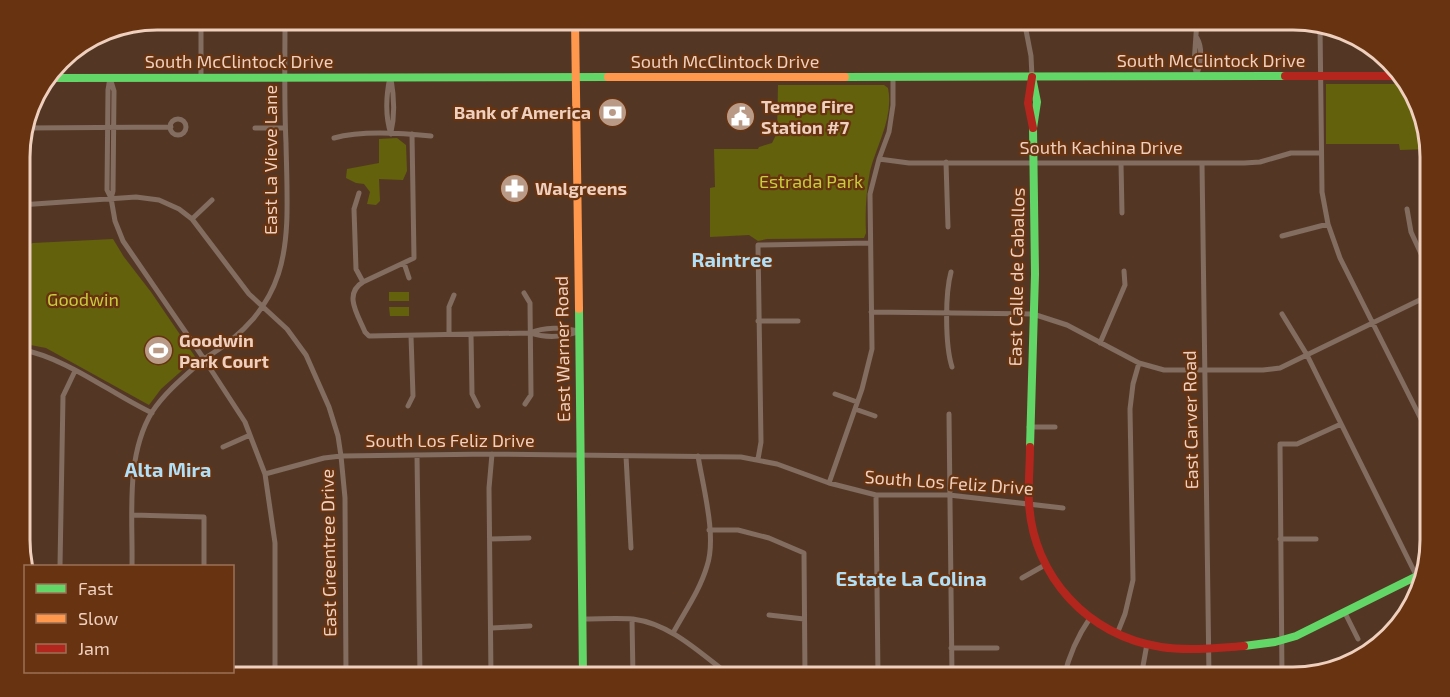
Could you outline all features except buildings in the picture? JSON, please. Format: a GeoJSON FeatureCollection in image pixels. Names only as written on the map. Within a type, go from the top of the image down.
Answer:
{"type":"FeatureCollection","features":[{"type":"Feature","properties":{"kind":"main road","name":"East Warner Road"},"geometry":{"type":"LineString","coordinates":[[575,30],[583,667]]}},
{"type":"Feature","properties":{"kind":"main road","name":"South McClintock Drive"},"geometry":{"type":"LineString","coordinates":[[58,78],[1391,76]]}},
{"type":"Feature","properties":{"kind":"main road","name":"East Calle de Caballos"},"geometry":{"type":"LineString","coordinates":[[1032,77],[1037,90],[1037,116],[1033,128],[1035,248],[1029,427],[1029,503],[1034,536],[1045,565],[1061,591],[1090,618],[1117,634],[1147,644],[1171,648],[1209,647]]}},
{"type":"Feature","properties":{"kind":"main road"},"geometry":{"type":"LineString","coordinates":[[1209,647],[1254,646],[1281,641],[1413,580]]}},
{"type":"Feature","properties":{"kind":"street"},"geometry":{"type":"LineString","coordinates":[[201,30],[201,77]]}},
{"type":"Feature","properties":{"kind":"street","name":"East La Vieve Lane"},"geometry":{"type":"LineString","coordinates":[[132,565],[134,475],[139,444],[152,413],[165,396],[204,359],[221,349],[246,328],[263,307],[279,274],[286,247],[288,226],[285,30]]}},
{"type":"Feature","properties":{"kind":"street"},"geometry":{"type":"LineString","coordinates":[[1026,30],[1032,56],[1032,77]]}},
{"type":"Feature","properties":{"kind":"street"},"geometry":{"type":"LineString","coordinates":[[1197,30],[1197,38],[1201,44],[1201,64],[1197,76]]}},
{"type":"Feature","properties":{"kind":"street"},"geometry":{"type":"LineString","coordinates":[[1320,33],[1322,192],[1328,224],[1340,258],[1420,417]]}},
{"type":"Feature","properties":{"kind":"street"},"geometry":{"type":"LineString","coordinates":[[390,77],[393,90],[394,122],[391,134]]}},
{"type":"Feature","properties":{"kind":"street"},"geometry":{"type":"LineString","coordinates":[[829,483],[855,409],[872,350],[870,194],[889,132],[893,105],[893,77]]}},
{"type":"Feature","properties":{"kind":"street"},"geometry":{"type":"LineString","coordinates":[[110,78],[108,90],[111,128],[107,190],[111,198],[115,221],[123,241],[245,422],[265,474],[275,543],[275,667]]}},
{"type":"Feature","properties":{"kind":"street"},"geometry":{"type":"LineString","coordinates":[[33,128],[171,128]]}},
{"type":"Feature","properties":{"kind":"street"},"geometry":{"type":"LineString","coordinates":[[255,128],[285,128]]}},
{"type":"Feature","properties":{"kind":"street"},"geometry":{"type":"LineString","coordinates":[[334,138],[346,135],[391,134],[431,136]]}},
{"type":"Feature","properties":{"kind":"street"},"geometry":{"type":"LineString","coordinates":[[412,134],[414,258],[363,282],[354,289],[352,298],[365,332],[369,336],[530,333],[540,336],[578,332]]}},
{"type":"Feature","properties":{"kind":"street","name":"South Kachina Drive"},"geometry":{"type":"LineString","coordinates":[[879,159],[909,163],[1252,163],[1291,153],[1321,153]]}},
{"type":"Feature","properties":{"kind":"street"},"geometry":{"type":"LineString","coordinates":[[946,162],[948,227]]}},
{"type":"Feature","properties":{"kind":"street","name":"East Carver Road"},"geometry":{"type":"LineString","coordinates":[[1202,162],[1209,667]]}},
{"type":"Feature","properties":{"kind":"street"},"geometry":{"type":"LineString","coordinates":[[1121,163],[1122,213]]}},
{"type":"Feature","properties":{"kind":"street"},"geometry":{"type":"LineString","coordinates":[[359,193],[354,209],[356,269],[363,282]]}},
{"type":"Feature","properties":{"kind":"street"},"geometry":{"type":"LineString","coordinates":[[30,204],[136,197],[159,200],[179,209],[192,219],[249,294],[263,307]]}},
{"type":"Feature","properties":{"kind":"street"},"geometry":{"type":"LineString","coordinates":[[192,219],[212,200]]}},
{"type":"Feature","properties":{"kind":"street"},"geometry":{"type":"LineString","coordinates":[[1407,209],[1411,232],[1420,251]]}},
{"type":"Feature","properties":{"kind":"street"},"geometry":{"type":"LineString","coordinates":[[1282,236],[1328,224]]}},
{"type":"Feature","properties":{"kind":"street"},"geometry":{"type":"LineString","coordinates":[[758,459],[761,442],[758,245],[870,243]]}},
{"type":"Feature","properties":{"kind":"street"},"geometry":{"type":"LineString","coordinates":[[404,263],[409,278]]}},
{"type":"Feature","properties":{"kind":"street"},"geometry":{"type":"LineString","coordinates":[[1100,343],[1125,285],[1124,271]]}},
{"type":"Feature","properties":{"kind":"street"},"geometry":{"type":"LineString","coordinates":[[951,272],[948,284],[948,354],[952,367]]}},
{"type":"Feature","properties":{"kind":"street"},"geometry":{"type":"LineString","coordinates":[[524,293],[530,303],[531,395],[525,404]]}},
{"type":"Feature","properties":{"kind":"street"},"geometry":{"type":"LineString","coordinates":[[449,334],[449,307],[454,295]]}},
{"type":"Feature","properties":{"kind":"street"},"geometry":{"type":"LineString","coordinates":[[871,312],[1033,314],[1067,325],[1138,363],[1164,370],[1205,370],[1280,368],[1420,300]]}},
{"type":"Feature","properties":{"kind":"street","name":"East Greentree Drive"},"geometry":{"type":"LineString","coordinates":[[263,307],[287,329],[306,355],[329,408],[338,436],[345,498],[346,667]]}},
{"type":"Feature","properties":{"kind":"street"},"geometry":{"type":"LineString","coordinates":[[1282,314],[1307,355],[1416,570]]}},
{"type":"Feature","properties":{"kind":"street"},"geometry":{"type":"LineString","coordinates":[[759,321],[798,321]]}},
{"type":"Feature","properties":{"kind":"street"},"geometry":{"type":"LineString","coordinates":[[471,334],[472,394],[478,406]]}},
{"type":"Feature","properties":{"kind":"street"},"geometry":{"type":"LineString","coordinates":[[408,406],[413,396],[411,336]]}},
{"type":"Feature","properties":{"kind":"street"},"geometry":{"type":"LineString","coordinates":[[30,351],[41,353],[75,370],[152,413]]}},
{"type":"Feature","properties":{"kind":"street"},"geometry":{"type":"LineString","coordinates":[[1117,634],[1125,614],[1133,580],[1130,410],[1138,363]]}},
{"type":"Feature","properties":{"kind":"street"},"geometry":{"type":"LineString","coordinates":[[60,565],[63,396],[75,370]]}},
{"type":"Feature","properties":{"kind":"street"},"geometry":{"type":"LineString","coordinates":[[835,394],[857,402]]}},
{"type":"Feature","properties":{"kind":"street"},"geometry":{"type":"LineString","coordinates":[[855,409],[875,416]]}},
{"type":"Feature","properties":{"kind":"street"},"geometry":{"type":"LineString","coordinates":[[949,414],[952,667]]}},
{"type":"Feature","properties":{"kind":"street"},"geometry":{"type":"LineString","coordinates":[[1282,667],[1280,444],[1297,444],[1341,424]]}},
{"type":"Feature","properties":{"kind":"street"},"geometry":{"type":"LineString","coordinates":[[1029,427],[1055,427]]}},
{"type":"Feature","properties":{"kind":"street"},"geometry":{"type":"LineString","coordinates":[[223,447],[250,435]]}},
{"type":"Feature","properties":{"kind":"street"},"geometry":{"type":"LineString","coordinates":[[491,667],[489,488],[492,454]]}},
{"type":"Feature","properties":{"kind":"street","name":"South Los Feliz Drive"},"geometry":{"type":"LineString","coordinates":[[265,474],[324,458],[341,456],[492,454],[699,456],[758,459],[829,483],[876,495],[949,495],[1063,507]]}},
{"type":"Feature","properties":{"kind":"street"},"geometry":{"type":"LineString","coordinates":[[417,455],[420,667]]}},
{"type":"Feature","properties":{"kind":"street"},"geometry":{"type":"LineString","coordinates":[[626,456],[631,548]]}},
{"type":"Feature","properties":{"kind":"street"},"geometry":{"type":"LineString","coordinates":[[673,633],[700,585],[708,566],[711,549],[699,456]]}},
{"type":"Feature","properties":{"kind":"street"},"geometry":{"type":"LineString","coordinates":[[876,495],[878,667]]}},
{"type":"Feature","properties":{"kind":"street"},"geometry":{"type":"LineString","coordinates":[[133,515],[204,517],[204,565]]}},
{"type":"Feature","properties":{"kind":"street"},"geometry":{"type":"LineString","coordinates":[[710,530],[738,530],[769,538],[804,553],[805,667]]}},
{"type":"Feature","properties":{"kind":"street"},"geometry":{"type":"LineString","coordinates":[[490,539],[529,538]]}},
{"type":"Feature","properties":{"kind":"street"},"geometry":{"type":"LineString","coordinates":[[1280,539],[1317,539]]}},
{"type":"Feature","properties":{"kind":"street"},"geometry":{"type":"LineString","coordinates":[[1022,578],[1045,565]]}},
{"type":"Feature","properties":{"kind":"street"},"geometry":{"type":"LineString","coordinates":[[1345,612],[1358,639]]}},
{"type":"Feature","properties":{"kind":"street"},"geometry":{"type":"LineString","coordinates":[[769,615],[804,619]]}},
{"type":"Feature","properties":{"kind":"street"},"geometry":{"type":"LineString","coordinates":[[1066,667],[1079,634],[1090,618]]}},
{"type":"Feature","properties":{"kind":"street"},"geometry":{"type":"LineString","coordinates":[[582,619],[632,619],[654,624],[673,633],[719,667]]}},
{"type":"Feature","properties":{"kind":"street"},"geometry":{"type":"LineString","coordinates":[[632,619],[633,667]]}},
{"type":"Feature","properties":{"kind":"street"},"geometry":{"type":"LineString","coordinates":[[492,628],[530,626]]}},
{"type":"Feature","properties":{"kind":"street"},"geometry":{"type":"LineString","coordinates":[[1143,667],[1147,644]]}},
{"type":"Feature","properties":{"kind":"street"},"geometry":{"type":"LineString","coordinates":[[951,648],[997,648]]}},
{"type":"Feature","properties":{"kind":"green space"},"geometry":{"type":"Polygon","coordinates":[[[1326,84],[1397,84],[1416,124],[1420,149],[1400,150],[1399,144],[1326,144],[1326,84]]]}},
{"type":"Feature","properties":{"kind":"green space","name":"Estrada Park"},"geometry":{"type":"Polygon","coordinates":[[[778,85],[884,85],[888,88],[887,120],[870,171],[864,238],[758,241],[749,235],[710,237],[710,188],[715,187],[714,149],[758,149],[772,143],[777,133],[778,85]]]}},
{"type":"Feature","properties":{"kind":"green space"},"geometry":{"type":"Polygon","coordinates":[[[397,138],[406,145],[407,171],[403,180],[379,179],[380,201],[376,205],[367,204],[370,192],[364,184],[346,178],[347,169],[379,163],[379,139],[397,138]]]}},
{"type":"Feature","properties":{"kind":"green space","name":"Goodwin"},"geometry":{"type":"Polygon","coordinates":[[[113,239],[196,358],[161,389],[149,405],[46,348],[30,345],[30,244],[113,239]]]}},
{"type":"Feature","properties":{"kind":"green space"},"geometry":{"type":"Polygon","coordinates":[[[389,292],[409,292],[409,301],[389,301],[389,292]]]}},
{"type":"Feature","properties":{"kind":"green space"},"geometry":{"type":"Polygon","coordinates":[[[389,307],[409,307],[409,316],[390,316],[389,307]]]}},
{"type":"Feature","properties":{"kind":"traffic: fast"},"geometry":{"type":"LineString","coordinates":[[845,77],[1285,76]]}},
{"type":"Feature","properties":{"kind":"traffic: fast"},"geometry":{"type":"LineString","coordinates":[[58,78],[608,77]]}},
{"type":"Feature","properties":{"kind":"traffic: fast"},"geometry":{"type":"LineString","coordinates":[[1030,447],[1035,274],[1033,128],[1037,102],[1032,77]]}},
{"type":"Feature","properties":{"kind":"traffic: fast"},"geometry":{"type":"LineString","coordinates":[[579,309],[583,667]]}},
{"type":"Feature","properties":{"kind":"traffic: fast"},"geometry":{"type":"LineString","coordinates":[[1244,646],[1275,642],[1296,636],[1414,577]]}},
{"type":"Feature","properties":{"kind":"traffic: slow"},"geometry":{"type":"LineString","coordinates":[[575,30],[579,309]]}},
{"type":"Feature","properties":{"kind":"traffic: slow"},"geometry":{"type":"LineString","coordinates":[[608,77],[845,77]]}},
{"type":"Feature","properties":{"kind":"traffic: jam"},"geometry":{"type":"LineString","coordinates":[[1285,76],[1391,76]]}},
{"type":"Feature","properties":{"kind":"traffic: jam"},"geometry":{"type":"LineString","coordinates":[[1032,77],[1028,103],[1033,128]]}},
{"type":"Feature","properties":{"kind":"traffic: jam"},"geometry":{"type":"LineString","coordinates":[[1030,447],[1029,503],[1033,530],[1041,555],[1053,578],[1088,616],[1110,630],[1135,641],[1161,647],[1202,649],[1244,646]]}},
{"type":"Feature","properties":{"kind":"place","name":"Bank of America"},"geometry":{"type":"Point","coordinates":[612,113]}},
{"type":"Feature","properties":{"kind":"place","name":"Tempe Fire Station #7"},"geometry":{"type":"Point","coordinates":[740,117]}},
{"type":"Feature","properties":{"kind":"place","name":"Walgreens"},"geometry":{"type":"Point","coordinates":[514,189]}},
{"type":"Feature","properties":{"kind":"place","name":"Goodwin Park Court"},"geometry":{"type":"Point","coordinates":[158,351]}},
{"type":"Feature","properties":{"kind":"district","name":"Raintree"},"geometry":{"type":"Point","coordinates":[732,260]}},
{"type":"Feature","properties":{"kind":"district","name":"Alta Mira"},"geometry":{"type":"Point","coordinates":[168,470]}},
{"type":"Feature","properties":{"kind":"district","name":"Estate La Colina"},"geometry":{"type":"Point","coordinates":[911,579]}}]}
